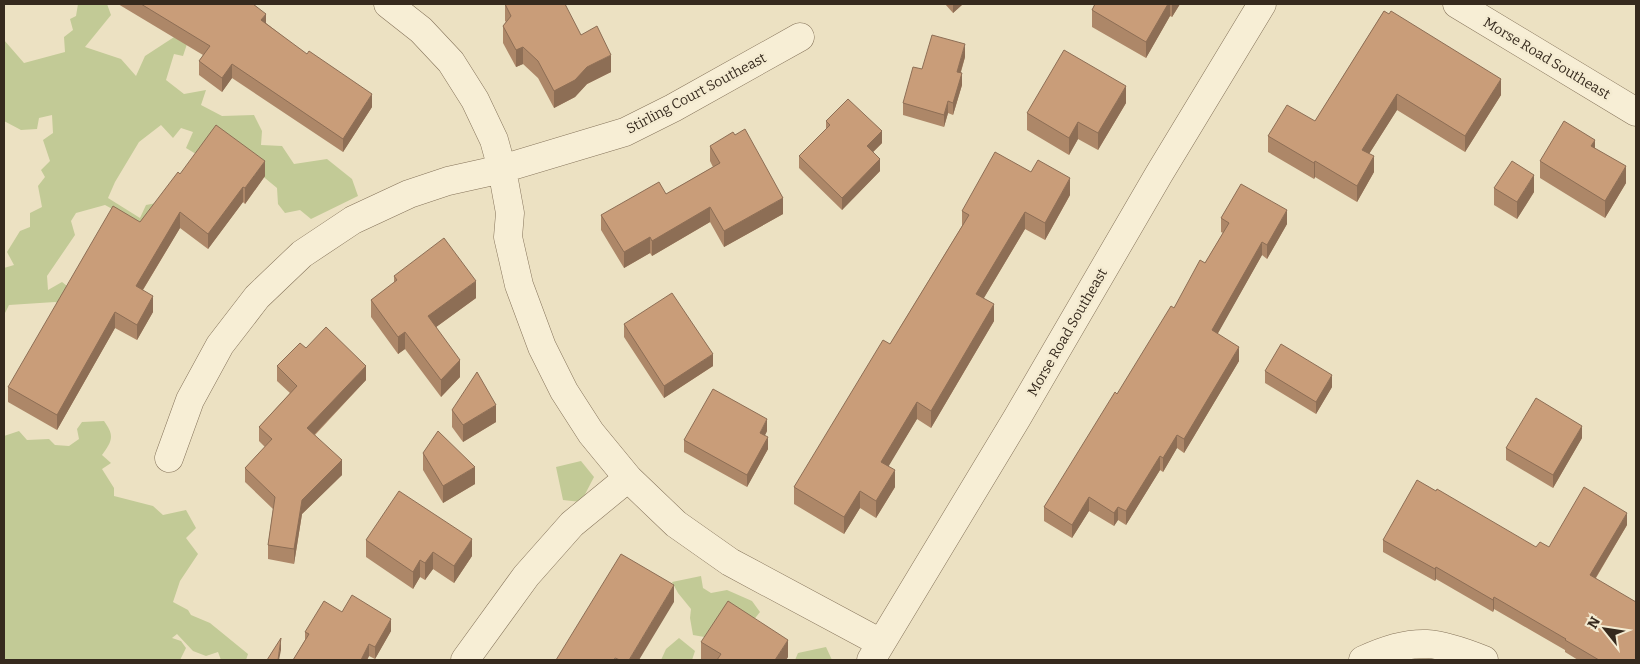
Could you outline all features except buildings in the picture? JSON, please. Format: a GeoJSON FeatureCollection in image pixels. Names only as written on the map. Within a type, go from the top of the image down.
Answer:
{"type":"FeatureCollection","features":[{"type":"Feature","properties":{"kind":"street"},"geometry":{"type":"LineString","coordinates":[[388,4],[421,30],[451,62],[475,100],[494,140],[502,169],[510,213],[508,237],[519,285],[542,348],[564,392],[591,433],[628,478],[676,524],[730,562],[876,652]]}},
{"type":"Feature","properties":{"kind":"street","name":"Morse Road Southeast"},"geometry":{"type":"LineString","coordinates":[[876,652],[1262,4]]}},
{"type":"Feature","properties":{"kind":"street","name":"Morse Road Southeast"},"geometry":{"type":"LineString","coordinates":[[1457,4],[1636,112]]}},
{"type":"Feature","properties":{"kind":"street","name":"Stirling Court Southeast"},"geometry":{"type":"LineString","coordinates":[[169,458],[190,400],[220,345],[257,297],[302,254],[353,220],[409,194],[448,181],[502,169],[625,132],[673,108],[800,37]]}},
{"type":"Feature","properties":{"kind":"street"},"geometry":{"type":"LineString","coordinates":[[465,660],[526,576],[572,524],[628,478]]}},
{"type":"Feature","properties":{"kind":"street"},"geometry":{"type":"LineString","coordinates":[[1363,660],[1377,653],[1402,647],[1428,644],[1484,660]]}},
{"type":"Feature","properties":{"kind":"green space"},"geometry":{"type":"Polygon","coordinates":[[[78,4],[107,4],[111,15],[85,47],[121,59],[136,76],[145,56],[191,26],[183,56],[174,54],[166,80],[184,94],[206,90],[201,105],[222,116],[254,115],[262,131],[261,145],[282,146],[294,164],[327,159],[352,179],[358,196],[311,219],[300,210],[285,213],[278,204],[277,188],[249,165],[201,157],[186,148],[193,132],[181,128],[173,138],[161,125],[139,142],[115,182],[108,198],[140,218],[146,205],[167,201],[173,230],[138,223],[105,205],[76,213],[71,221],[75,235],[47,276],[48,290],[62,282],[71,289],[68,305],[55,302],[9,305],[4,315],[4,268],[14,265],[7,252],[20,231],[30,227],[30,213],[42,207],[38,186],[45,177],[41,170],[50,161],[43,140],[53,133],[52,115],[39,118],[37,129],[21,130],[4,121],[4,40],[24,63],[65,52],[64,37],[73,30],[70,19],[76,16],[78,4]]]}},
{"type":"Feature","properties":{"kind":"green space"},"geometry":{"type":"Polygon","coordinates":[[[104,421],[110,431],[111,438],[102,455],[111,463],[102,469],[114,488],[114,496],[153,506],[163,515],[186,510],[196,528],[186,538],[198,554],[180,581],[173,602],[188,610],[191,615],[210,623],[248,654],[246,660],[221,660],[218,652],[206,656],[193,651],[177,634],[172,638],[181,641],[186,648],[180,660],[4,660],[4,436],[19,431],[27,440],[49,439],[55,445],[69,446],[79,439],[77,429],[82,422],[104,421]]]}},
{"type":"Feature","properties":{"kind":"green space"},"geometry":{"type":"Polygon","coordinates":[[[581,461],[594,477],[581,502],[563,500],[556,467],[581,461]]]}},
{"type":"Feature","properties":{"kind":"green space"},"geometry":{"type":"Polygon","coordinates":[[[701,576],[703,588],[711,593],[727,590],[752,601],[760,612],[752,622],[710,638],[693,635],[690,618],[691,609],[672,582],[701,576]]]}},
{"type":"Feature","properties":{"kind":"green space"},"geometry":{"type":"Polygon","coordinates":[[[679,638],[695,651],[692,660],[661,660],[666,649],[679,638]]]}},
{"type":"Feature","properties":{"kind":"green space"},"geometry":{"type":"Polygon","coordinates":[[[826,647],[832,660],[795,660],[798,653],[826,647]]]}}]}
